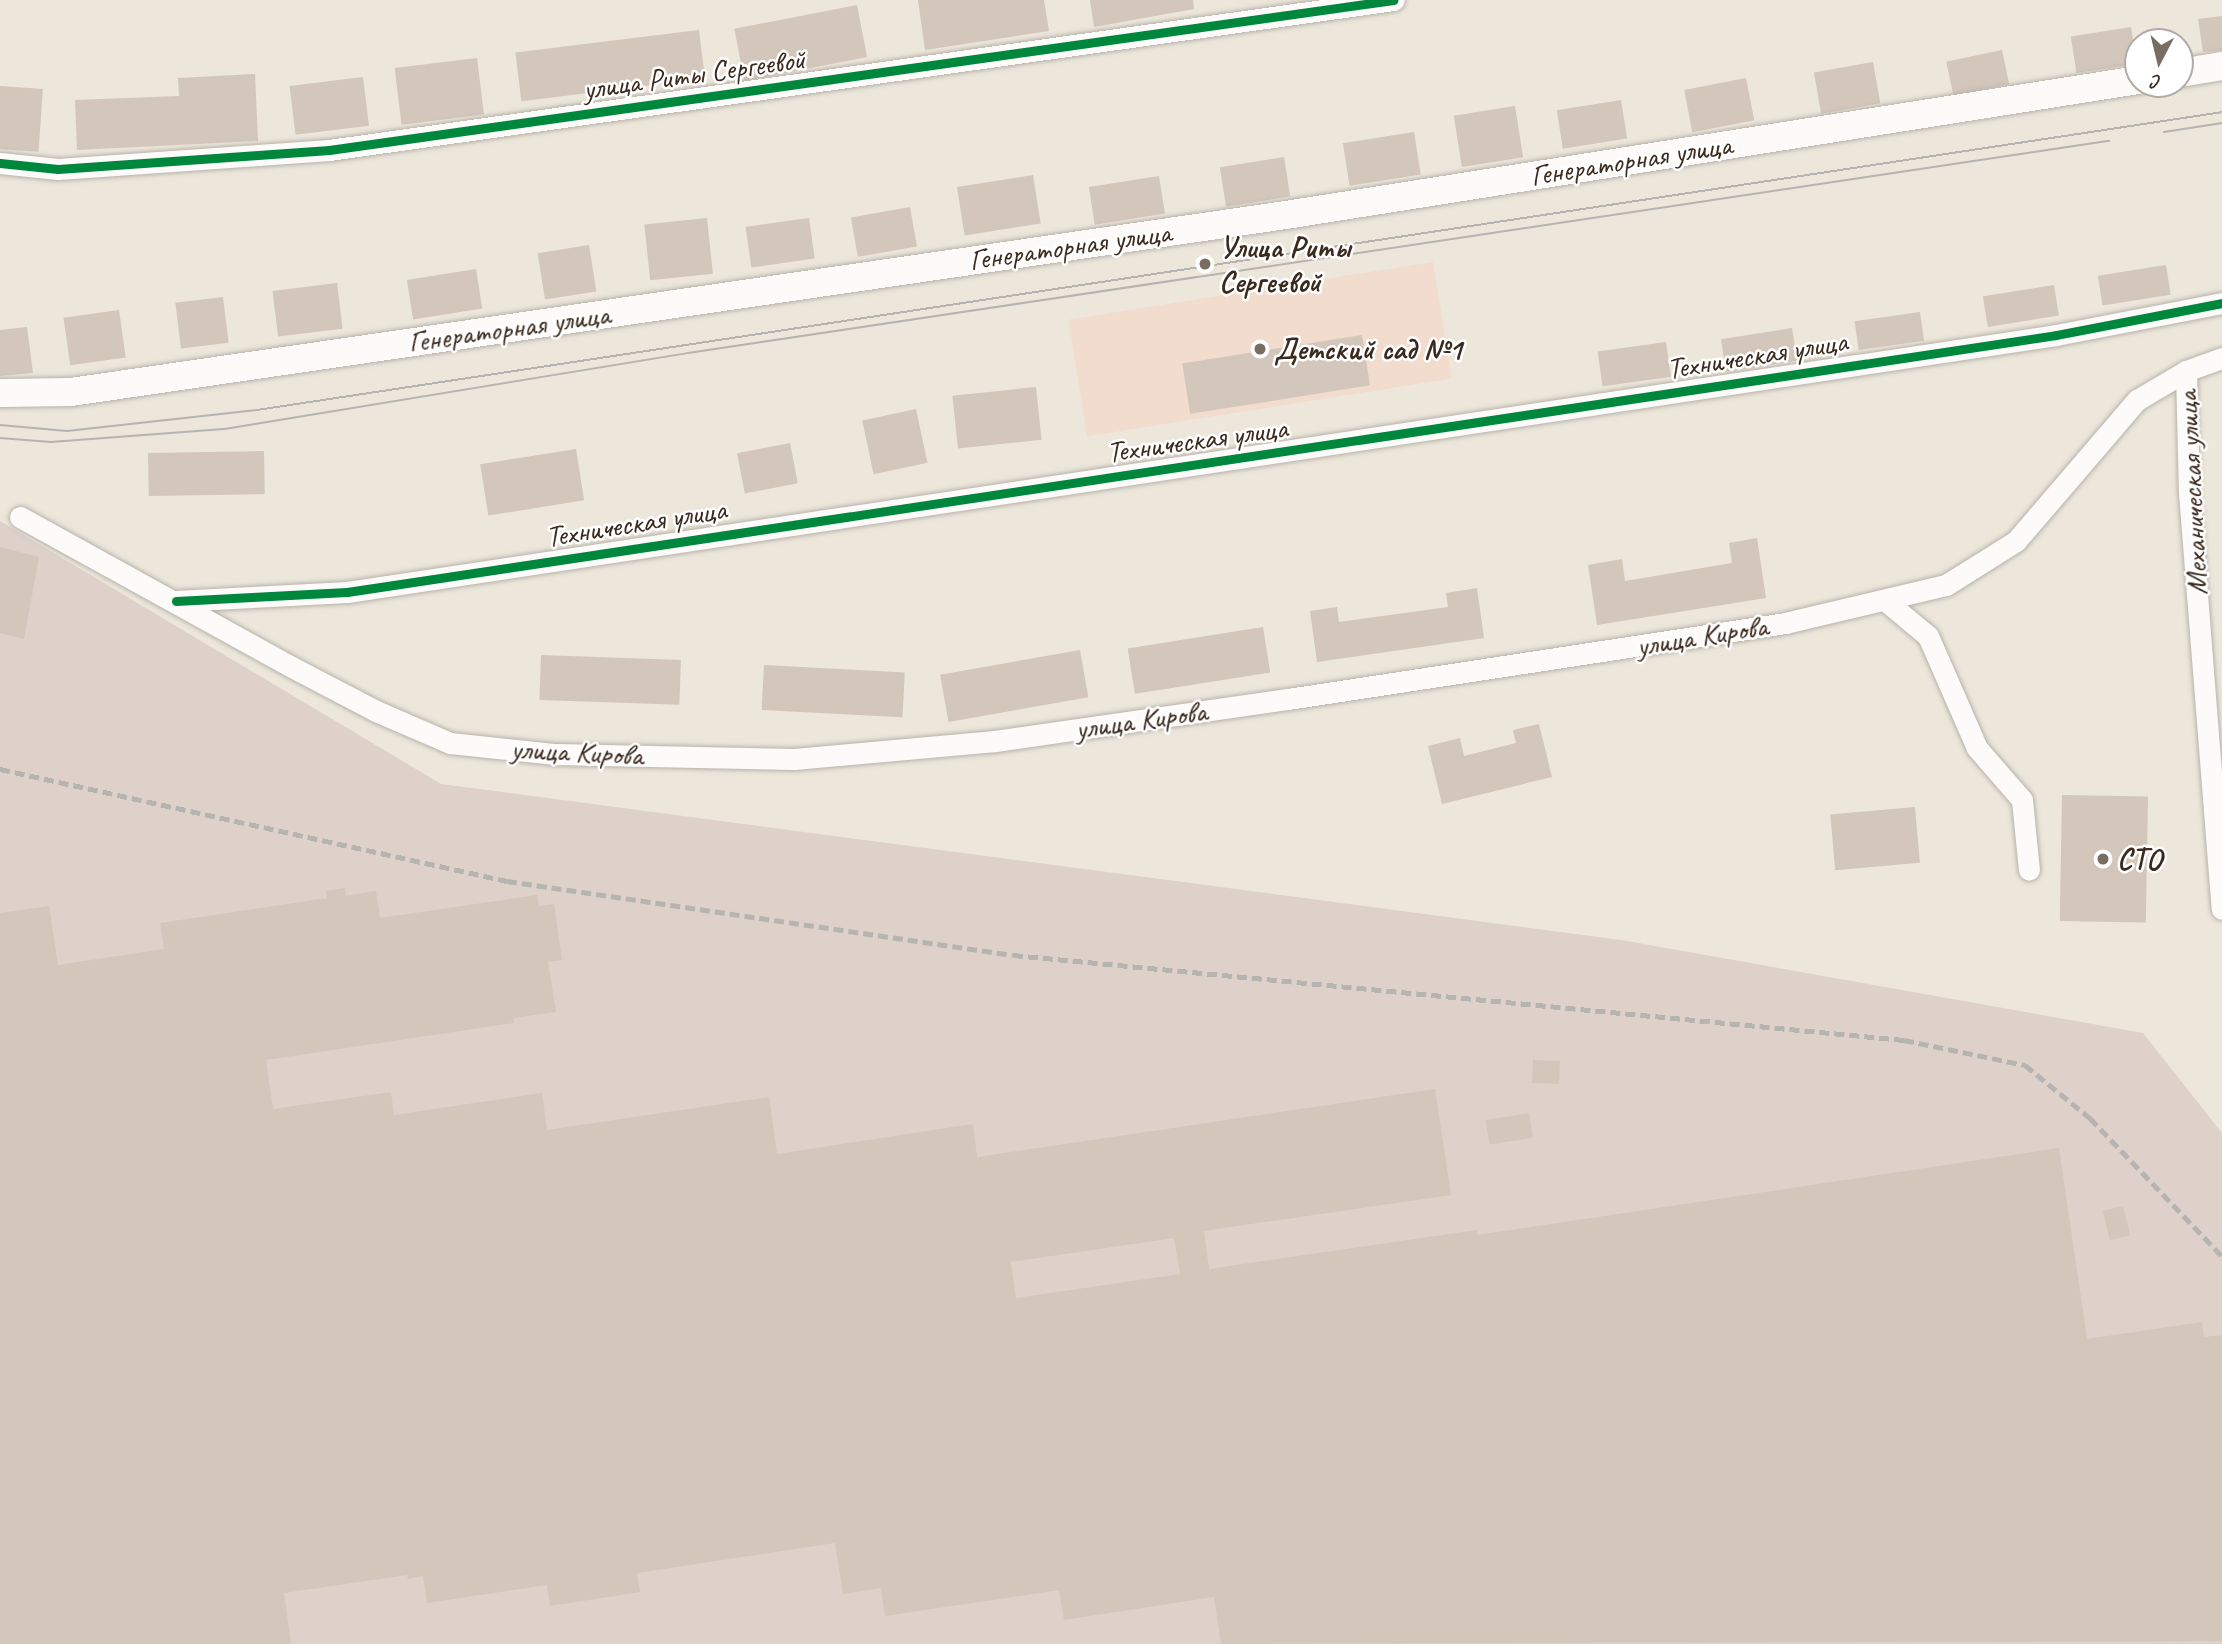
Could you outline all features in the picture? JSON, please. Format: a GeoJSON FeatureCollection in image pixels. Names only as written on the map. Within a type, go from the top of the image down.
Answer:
{"type":"FeatureCollection","features":[{"type":"Feature","properties":{"kind":"main road"},"geometry":{"type":"LineString","coordinates":[[2194,71],[2222,66]]}},
{"type":"Feature","properties":{"kind":"main road","name":"Генераторная улица"},"geometry":{"type":"LineString","coordinates":[[0,393],[71,391],[1251,220],[2124,82]]}},
{"type":"Feature","properties":{"kind":"street","name":"улица Риты Сергеевой"},"geometry":{"type":"LineString","coordinates":[[0,163],[58,169],[329,150],[1393,0]]}},
{"type":"Feature","properties":{"kind":"street","name":"Техническая улица"},"geometry":{"type":"LineString","coordinates":[[176,601],[346,592],[2042,337],[2222,303]]}},
{"type":"Feature","properties":{"kind":"street","name":"улица Кирова"},"geometry":{"type":"LineString","coordinates":[[20,517],[376,711],[450,743],[555,754],[794,760],[996,741],[1275,701],[1785,623],[1887,602],[1946,585],[2016,541],[2137,400],[2186,371],[2222,358]]}},
{"type":"Feature","properties":{"kind":"street","name":"Механическая улица"},"geometry":{"type":"LineString","coordinates":[[2186,371],[2189,493],[2222,909]]}},
{"type":"Feature","properties":{"kind":"street"},"geometry":{"type":"LineString","coordinates":[[1887,602],[1928,636],[1978,748],[2022,800],[2029,870]]}},
{"type":"Feature","properties":{"kind":"shaded area","name":"Детский сад №1"},"geometry":{"type":"Polygon","coordinates":[[[1433,262],[1451,379],[1087,436],[1069,320],[1433,262]]]}},
{"type":"Feature","properties":{"kind":"shaded area"},"geometry":{"type":"Polygon","coordinates":[[[0,521],[441,784],[1621,940],[2143,1033],[2222,1133],[2222,1644],[0,1644],[0,521]]]}},
{"type":"Feature","properties":{"kind":"building"},"geometry":{"type":"Polygon","coordinates":[[[918,0],[1044,0],[1049,31],[925,50],[918,0]]]}},
{"type":"Feature","properties":{"kind":"building"},"geometry":{"type":"Polygon","coordinates":[[[1090,0],[1193,0],[1194,9],[1094,27],[1090,0]]]}},
{"type":"Feature","properties":{"kind":"building"},"geometry":{"type":"Polygon","coordinates":[[[857,5],[867,57],[744,81],[734,29],[857,5]]]}},
{"type":"Feature","properties":{"kind":"building"},"geometry":{"type":"Polygon","coordinates":[[[2222,16],[2222,50],[2203,52],[2198,19],[2222,16]]]}},
{"type":"Feature","properties":{"kind":"building"},"geometry":{"type":"Polygon","coordinates":[[[2124,28],[2124,66],[2077,73],[2071,37],[2124,28]]]}},
{"type":"Feature","properties":{"kind":"building"},"geometry":{"type":"Polygon","coordinates":[[[699,30],[705,79],[521,101],[515,53],[699,30]]]}},
{"type":"Feature","properties":{"kind":"building"},"geometry":{"type":"Polygon","coordinates":[[[2002,50],[2009,84],[1954,96],[1946,62],[2002,50]]]}},
{"type":"Feature","properties":{"kind":"building"},"geometry":{"type":"Polygon","coordinates":[[[477,58],[484,115],[402,125],[395,68],[477,58]]]}},
{"type":"Feature","properties":{"kind":"building"},"geometry":{"type":"Polygon","coordinates":[[[1873,62],[1880,103],[1821,114],[1814,72],[1873,62]]]}},
{"type":"Feature","properties":{"kind":"building"},"geometry":{"type":"Polygon","coordinates":[[[255,74],[258,141],[77,150],[75,100],[179,96],[178,78],[255,74]]]}},
{"type":"Feature","properties":{"kind":"building"},"geometry":{"type":"Polygon","coordinates":[[[363,77],[369,126],[296,135],[290,86],[363,77]]]}},
{"type":"Feature","properties":{"kind":"building"},"geometry":{"type":"Polygon","coordinates":[[[1746,78],[1754,120],[1692,132],[1684,90],[1746,78]]]}},
{"type":"Feature","properties":{"kind":"building"},"geometry":{"type":"Polygon","coordinates":[[[0,86],[43,89],[39,152],[0,149],[0,86]]]}},
{"type":"Feature","properties":{"kind":"building"},"geometry":{"type":"Polygon","coordinates":[[[1621,100],[1627,139],[1563,149],[1557,110],[1621,100]]]}},
{"type":"Feature","properties":{"kind":"building"},"geometry":{"type":"Polygon","coordinates":[[[1515,106],[1523,157],[1462,167],[1454,116],[1515,106]]]}},
{"type":"Feature","properties":{"kind":"building"},"geometry":{"type":"Polygon","coordinates":[[[1414,132],[1421,174],[1350,186],[1343,143],[1414,132]]]}},
{"type":"Feature","properties":{"kind":"building"},"geometry":{"type":"Polygon","coordinates":[[[1284,157],[1290,197],[1226,207],[1220,167],[1284,157]]]}},
{"type":"Feature","properties":{"kind":"building"},"geometry":{"type":"Polygon","coordinates":[[[1033,175],[1041,223],[965,235],[957,187],[1033,175]]]}},
{"type":"Feature","properties":{"kind":"building"},"geometry":{"type":"Polygon","coordinates":[[[1159,176],[1165,214],[1095,225],[1089,187],[1159,176]]]}},
{"type":"Feature","properties":{"kind":"building"},"geometry":{"type":"Polygon","coordinates":[[[910,207],[917,246],[858,257],[851,217],[910,207]]]}},
{"type":"Feature","properties":{"kind":"building"},"geometry":{"type":"Polygon","coordinates":[[[707,218],[713,274],[650,280],[644,225],[707,218]]]}},
{"type":"Feature","properties":{"kind":"building"},"geometry":{"type":"Polygon","coordinates":[[[809,218],[815,259],[751,268],[746,227],[809,218]]]}},
{"type":"Feature","properties":{"kind":"building"},"geometry":{"type":"Polygon","coordinates":[[[589,245],[596,291],[545,300],[538,253],[589,245]]]}},
{"type":"Feature","properties":{"kind":"building"},"geometry":{"type":"Polygon","coordinates":[[[2166,265],[2171,295],[2103,305],[2098,276],[2166,265]]]}},
{"type":"Feature","properties":{"kind":"building"},"geometry":{"type":"Polygon","coordinates":[[[476,269],[482,309],[413,319],[407,280],[476,269]]]}},
{"type":"Feature","properties":{"kind":"building"},"geometry":{"type":"Polygon","coordinates":[[[337,283],[343,329],[278,337],[272,291],[337,283]]]}},
{"type":"Feature","properties":{"kind":"building"},"geometry":{"type":"Polygon","coordinates":[[[2054,285],[2059,316],[1988,327],[1983,296],[2054,285]]]}},
{"type":"Feature","properties":{"kind":"building"},"geometry":{"type":"Polygon","coordinates":[[[223,297],[229,343],[181,349],[175,303],[223,297]]]}},
{"type":"Feature","properties":{"kind":"building"},"geometry":{"type":"Polygon","coordinates":[[[119,310],[126,358],[70,365],[64,318],[119,310]]]}},
{"type":"Feature","properties":{"kind":"building"},"geometry":{"type":"Polygon","coordinates":[[[1920,312],[1924,341],[1859,350],[1855,321],[1920,312]]]}},
{"type":"Feature","properties":{"kind":"building"},"geometry":{"type":"Polygon","coordinates":[[[27,327],[33,373],[0,376],[0,330],[27,327]]]}},
{"type":"Feature","properties":{"kind":"building"},"geometry":{"type":"Polygon","coordinates":[[[1792,328],[1797,361],[1726,372],[1721,339],[1792,328]]]}},
{"type":"Feature","properties":{"kind":"building","name":"Детский сад №1"},"geometry":{"type":"Polygon","coordinates":[[[1362,335],[1370,385],[1190,414],[1182,363],[1362,335]]]}},
{"type":"Feature","properties":{"kind":"building"},"geometry":{"type":"Polygon","coordinates":[[[1666,342],[1671,377],[1603,386],[1598,352],[1666,342]]]}},
{"type":"Feature","properties":{"kind":"building"},"geometry":{"type":"Polygon","coordinates":[[[1036,387],[1042,440],[958,448],[952,396],[1036,387]]]}},
{"type":"Feature","properties":{"kind":"building"},"geometry":{"type":"Polygon","coordinates":[[[916,409],[927,463],[874,474],[862,420],[916,409]]]}},
{"type":"Feature","properties":{"kind":"building"},"geometry":{"type":"Polygon","coordinates":[[[790,443],[798,483],[745,494],[737,453],[790,443]]]}},
{"type":"Feature","properties":{"kind":"building"},"geometry":{"type":"Polygon","coordinates":[[[576,449],[584,500],[488,516],[480,464],[576,449]]]}},
{"type":"Feature","properties":{"kind":"building"},"geometry":{"type":"Polygon","coordinates":[[[264,451],[265,494],[149,496],[148,453],[264,451]]]}},
{"type":"Feature","properties":{"kind":"building"},"geometry":{"type":"Polygon","coordinates":[[[1757,538],[1766,598],[1597,625],[1588,565],[1622,559],[1625,581],[1732,563],[1729,543],[1757,538]]]}},
{"type":"Feature","properties":{"kind":"building"},"geometry":{"type":"Polygon","coordinates":[[[0,547],[39,557],[24,639],[0,633],[0,547]]]}},
{"type":"Feature","properties":{"kind":"building"},"geometry":{"type":"Polygon","coordinates":[[[1477,588],[1484,638],[1317,662],[1310,611],[1337,607],[1339,622],[1448,607],[1446,593],[1477,588]]]}},
{"type":"Feature","properties":{"kind":"building"},"geometry":{"type":"Polygon","coordinates":[[[1263,627],[1270,672],[1135,694],[1128,648],[1263,627]]]}},
{"type":"Feature","properties":{"kind":"building"},"geometry":{"type":"Polygon","coordinates":[[[1080,650],[1088,697],[948,722],[940,675],[1080,650]]]}},
{"type":"Feature","properties":{"kind":"building"},"geometry":{"type":"Polygon","coordinates":[[[541,655],[681,660],[679,705],[539,700],[541,655]]]}},
{"type":"Feature","properties":{"kind":"building"},"geometry":{"type":"Polygon","coordinates":[[[764,665],[905,672],[902,717],[762,710],[764,665]]]}},
{"type":"Feature","properties":{"kind":"building"},"geometry":{"type":"Polygon","coordinates":[[[1539,724],[1552,777],[1442,804],[1428,746],[1460,738],[1464,756],[1516,743],[1513,730],[1539,724]]]}},
{"type":"Feature","properties":{"kind":"building","name":"СТО"},"geometry":{"type":"Polygon","coordinates":[[[2062,795],[2148,797],[2146,922],[2060,921],[2062,795]]]}},
{"type":"Feature","properties":{"kind":"building"},"geometry":{"type":"Polygon","coordinates":[[[1915,807],[1920,863],[1835,870],[1830,814],[1915,807]]]}},
{"type":"Feature","properties":{"kind":"building"},"geometry":{"type":"Polygon","coordinates":[[[345,888],[346,896],[376,891],[380,918],[537,895],[539,906],[554,904],[562,960],[548,962],[556,1012],[513,1018],[514,1023],[266,1060],[273,1109],[391,1092],[394,1115],[542,1093],[547,1130],[769,1097],[777,1154],[973,1124],[977,1157],[1435,1089],[1451,1195],[1204,1231],[1209,1269],[1477,1230],[1477,1235],[2059,1148],[2087,1339],[2202,1322],[2204,1337],[2222,1335],[2222,1641],[1221,1644],[1214,1597],[1064,1620],[1059,1590],[885,1616],[881,1588],[843,1594],[835,1543],[637,1573],[640,1592],[550,1606],[547,1585],[427,1603],[423,1576],[408,1579],[407,1575],[284,1593],[291,1644],[0,1644],[0,913],[49,906],[58,965],[164,949],[160,923],[327,898],[326,891],[345,888]],[[1174,1238],[1011,1262],[1016,1298],[1180,1274],[1174,1238]]]}},
{"type":"Feature","properties":{"kind":"building"},"geometry":{"type":"Polygon","coordinates":[[[1533,1060],[1560,1061],[1559,1084],[1532,1083],[1533,1060]]]}},
{"type":"Feature","properties":{"kind":"building"},"geometry":{"type":"Polygon","coordinates":[[[1529,1113],[1533,1138],[1489,1145],[1486,1120],[1529,1113]]]}},
{"type":"Feature","properties":{"kind":"building"},"geometry":{"type":"Polygon","coordinates":[[[2123,1206],[2130,1235],[2110,1240],[2103,1211],[2123,1206]]]}},
{"type":"Feature","properties":{"kind":"tram line"},"geometry":{"type":"LineString","coordinates":[[0,425],[67,431],[257,410],[2222,112]]}},
{"type":"Feature","properties":{"kind":"tram line"},"geometry":{"type":"LineString","coordinates":[[2164,132],[2222,123]]}},
{"type":"Feature","properties":{"kind":"tram line"},"geometry":{"type":"LineString","coordinates":[[0,438],[51,442],[224,429],[688,353],[2109,141]]}},
{"type":"Feature","properties":{"kind":"railway"},"geometry":{"type":"LineString","coordinates":[[0,769],[507,881],[1013,955],[1904,1040],[2025,1065],[2090,1118],[2222,1256]]}},
{"type":"Feature","properties":{"kind":"cycle path"},"geometry":{"type":"LineString","coordinates":[[0,163],[58,169],[329,150],[1393,0]]}},
{"type":"Feature","properties":{"kind":"cycle path"},"geometry":{"type":"LineString","coordinates":[[176,601],[347,592],[2056,335],[2222,303]]}},
{"type":"Feature","properties":{"kind":"place","name":"Улица Риты Сергеевой"},"geometry":{"type":"Point","coordinates":[1205,264]}},
{"type":"Feature","properties":{"kind":"place","name":"Детский сад №1"},"geometry":{"type":"Point","coordinates":[1260,349]}},
{"type":"Feature","properties":{"kind":"place","name":"СТО"},"geometry":{"type":"Point","coordinates":[2103,859]}}]}
